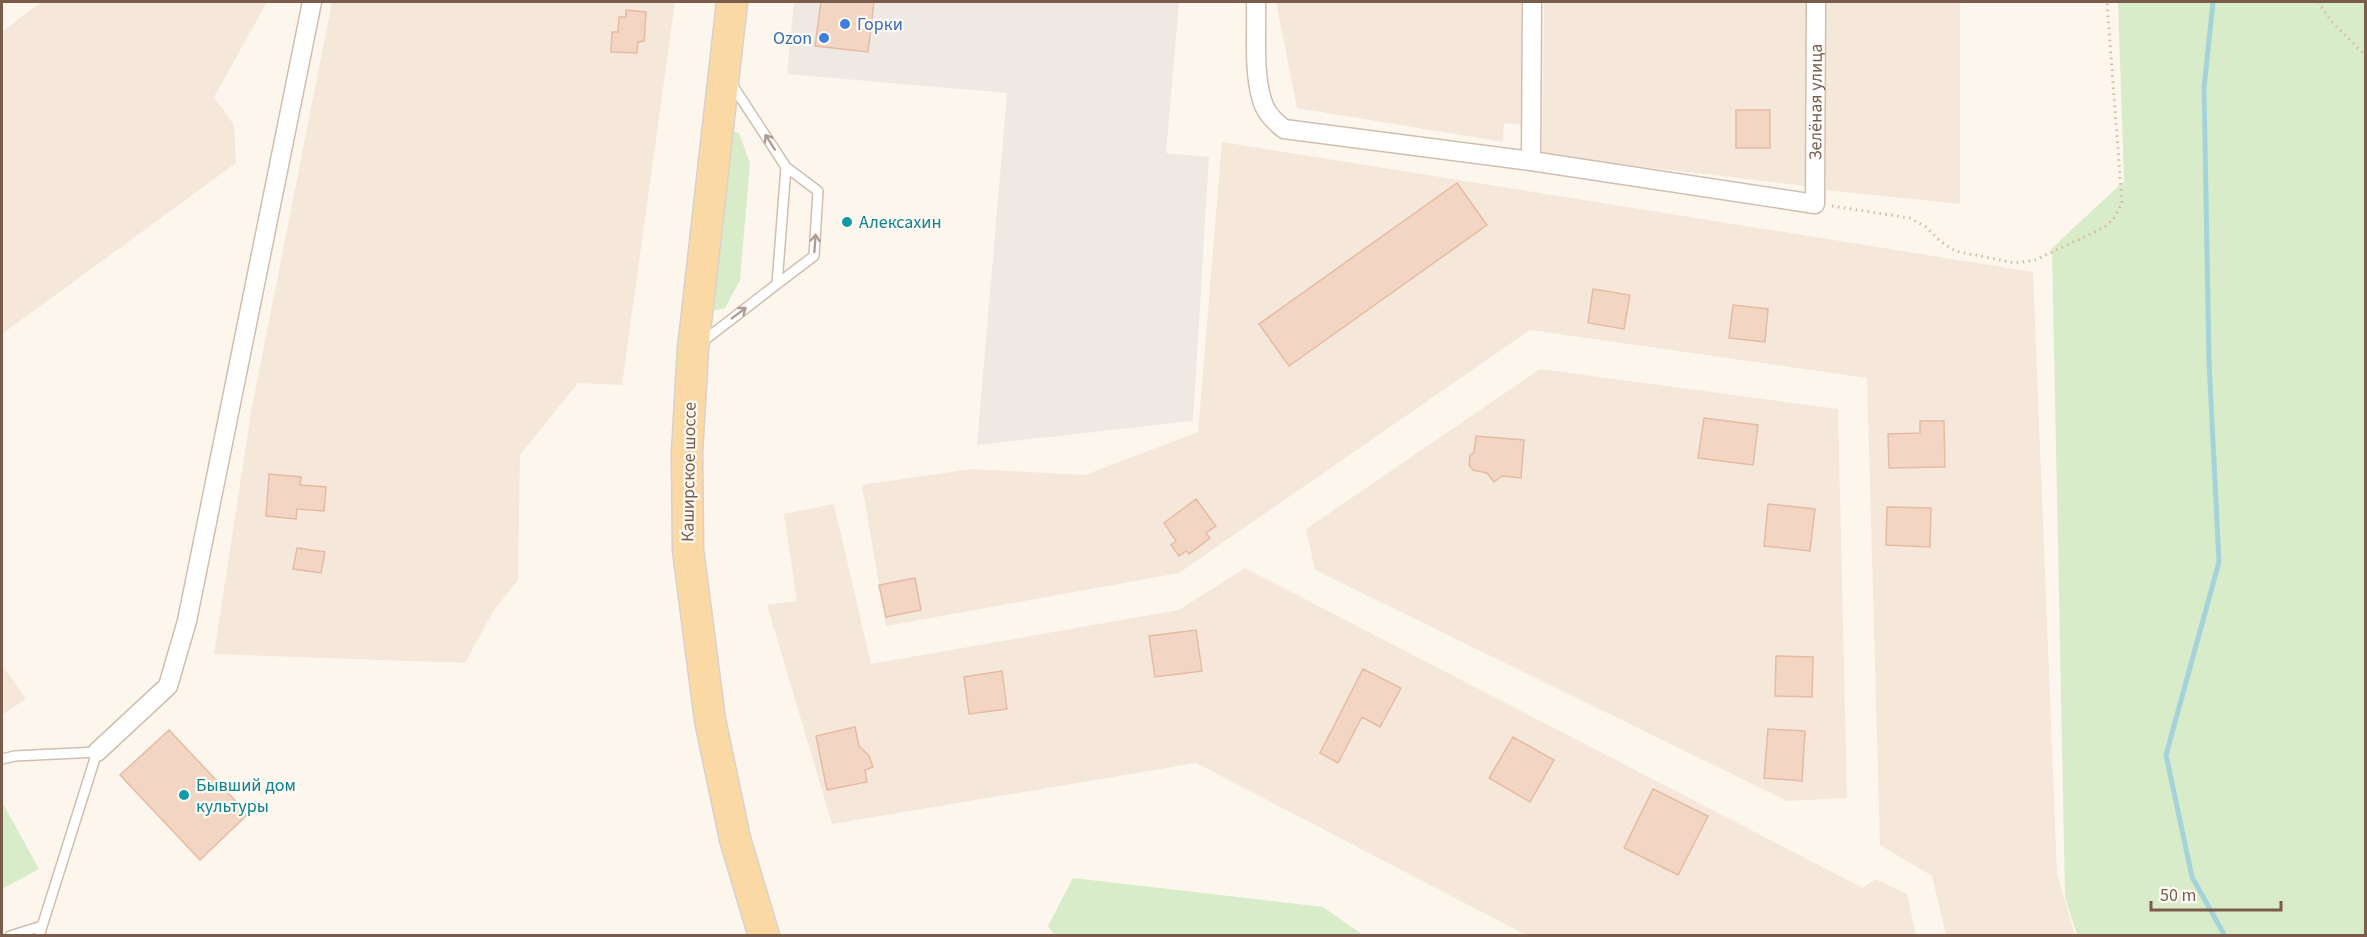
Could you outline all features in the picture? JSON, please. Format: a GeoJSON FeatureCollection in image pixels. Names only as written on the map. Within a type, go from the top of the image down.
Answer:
{"type":"FeatureCollection","features":[{"type":"Feature","properties":{"kind":"main road","name":"Каширское шоссе"},"geometry":{"type":"LineString","coordinates":[[732,2],[693,349],[687,452],[688,550],[710,720],[735,839],[764,936]]}},
{"type":"Feature","properties":{"kind":"street"},"geometry":{"type":"LineString","coordinates":[[97,752],[168,686],[184,632],[312,2]]}},
{"type":"Feature","properties":{"kind":"street"},"geometry":{"type":"LineString","coordinates":[[1256,2],[1258,79],[1262,102],[1272,120],[1284,129],[1531,161],[1815,204]]}},
{"type":"Feature","properties":{"kind":"street"},"geometry":{"type":"LineString","coordinates":[[1531,161],[1532,2]]}},
{"type":"Feature","properties":{"kind":"street","name":"Зелёная улица"},"geometry":{"type":"LineString","coordinates":[[1815,204],[1816,2]]}},
{"type":"Feature","properties":{"kind":"lane"},"geometry":{"type":"LineString","coordinates":[[693,349],[814,256],[818,191],[786,167],[724,72]]}},
{"type":"Feature","properties":{"kind":"lane"},"geometry":{"type":"LineString","coordinates":[[777,284],[786,167]]}},
{"type":"Feature","properties":{"kind":"lane"},"geometry":{"type":"LineString","coordinates":[[2,759],[15,756],[97,752],[41,931],[10,936]]}},
{"type":"Feature","properties":{"kind":"path"},"geometry":{"type":"LineString","coordinates":[[1815,204],[1910,218],[1955,251],[2015,263],[2035,260],[2105,227],[2114,218],[2122,203],[2107,2]]}},
{"type":"Feature","properties":{"kind":"path"},"geometry":{"type":"LineString","coordinates":[[2318,2],[2332,22],[2366,56]]}},
{"type":"Feature","properties":{"kind":"shaded area"},"geometry":{"type":"Polygon","coordinates":[[[41,2],[267,2],[214,97],[234,125],[236,163],[2,334],[2,32],[41,2]]]}},
{"type":"Feature","properties":{"kind":"shaded area"},"geometry":{"type":"Polygon","coordinates":[[[332,2],[675,2],[622,385],[578,383],[520,455],[518,580],[494,610],[465,663],[214,654],[251,412],[332,2]]]}},
{"type":"Feature","properties":{"kind":"shaded area"},"geometry":{"type":"Polygon","coordinates":[[[794,2],[1179,2],[1166,153],[1209,157],[1193,421],[977,445],[1007,93],[787,74],[794,2]]]}},
{"type":"Feature","properties":{"kind":"shaded area"},"geometry":{"type":"Polygon","coordinates":[[[1276,2],[1521,2],[1523,125],[1504,123],[1503,142],[1297,108],[1276,2]]]}},
{"type":"Feature","properties":{"kind":"shaded area"},"geometry":{"type":"Polygon","coordinates":[[[1544,2],[1806,2],[1806,186],[1542,155],[1544,2]]]}},
{"type":"Feature","properties":{"kind":"shaded area"},"geometry":{"type":"Polygon","coordinates":[[[1826,2],[1960,2],[1960,204],[1826,190],[1826,2]]]}},
{"type":"Feature","properties":{"kind":"shaded area"},"geometry":{"type":"Polygon","coordinates":[[[1222,142],[2033,272],[2057,873],[2075,935],[1946,935],[1932,876],[1880,845],[1867,378],[1530,330],[1179,573],[886,626],[862,485],[971,469],[1085,475],[1198,432],[1222,142]]]}},
{"type":"Feature","properties":{"kind":"shaded area"},"geometry":{"type":"Polygon","coordinates":[[[1540,369],[1838,409],[1847,798],[1787,801],[1315,570],[1306,529],[1540,369]]]}},
{"type":"Feature","properties":{"kind":"shaded area"},"geometry":{"type":"Polygon","coordinates":[[[834,504],[871,664],[1179,610],[1245,568],[1863,888],[1875,879],[1907,894],[1916,935],[1526,935],[1196,763],[832,824],[767,605],[797,601],[784,514],[834,504]]]}},
{"type":"Feature","properties":{"kind":"shaded area"},"geometry":{"type":"Polygon","coordinates":[[[2,665],[26,699],[2,715],[2,665]]]}},
{"type":"Feature","properties":{"kind":"green space"},"geometry":{"type":"Polygon","coordinates":[[[2118,2],[2365,2],[2365,935],[2077,935],[2065,897],[2052,248],[2124,181],[2118,2]]]}},
{"type":"Feature","properties":{"kind":"green space"},"geometry":{"type":"Polygon","coordinates":[[[729,130],[739,133],[750,163],[740,280],[725,308],[709,312],[729,130]]]}},
{"type":"Feature","properties":{"kind":"green space"},"geometry":{"type":"Polygon","coordinates":[[[2,802],[39,869],[2,889],[2,802]]]}},
{"type":"Feature","properties":{"kind":"green space"},"geometry":{"type":"Polygon","coordinates":[[[1073,878],[1323,907],[1363,935],[1054,935],[1048,926],[1073,878]]]}},
{"type":"Feature","properties":{"kind":"building","name":"Горки"},"geometry":{"type":"Polygon","coordinates":[[[821,2],[874,2],[868,52],[815,46],[821,2]]]}},
{"type":"Feature","properties":{"kind":"building"},"geometry":{"type":"Polygon","coordinates":[[[626,10],[646,12],[644,41],[638,42],[637,53],[611,52],[612,32],[618,32],[619,17],[626,17],[626,10]]]}},
{"type":"Feature","properties":{"kind":"building"},"geometry":{"type":"Polygon","coordinates":[[[1736,110],[1770,110],[1770,148],[1736,148],[1736,110]]]}},
{"type":"Feature","properties":{"kind":"building"},"geometry":{"type":"Polygon","coordinates":[[[1457,183],[1487,225],[1289,366],[1259,324],[1457,183]]]}},
{"type":"Feature","properties":{"kind":"building"},"geometry":{"type":"Polygon","coordinates":[[[1593,289],[1630,295],[1624,329],[1588,323],[1593,289]]]}},
{"type":"Feature","properties":{"kind":"building"},"geometry":{"type":"Polygon","coordinates":[[[1733,305],[1768,309],[1765,342],[1729,338],[1733,305]]]}},
{"type":"Feature","properties":{"kind":"building"},"geometry":{"type":"Polygon","coordinates":[[[1704,418],[1758,425],[1753,465],[1698,458],[1704,418]]]}},
{"type":"Feature","properties":{"kind":"building"},"geometry":{"type":"Polygon","coordinates":[[[1920,421],[1944,421],[1945,467],[1889,468],[1888,434],[1920,433],[1920,421]]]}},
{"type":"Feature","properties":{"kind":"building"},"geometry":{"type":"Polygon","coordinates":[[[1476,436],[1524,440],[1521,478],[1502,476],[1494,482],[1487,473],[1473,470],[1469,465],[1470,455],[1474,453],[1476,436]]]}},
{"type":"Feature","properties":{"kind":"building"},"geometry":{"type":"Polygon","coordinates":[[[269,474],[301,477],[300,485],[326,487],[324,511],[297,509],[296,519],[266,516],[269,474]]]}},
{"type":"Feature","properties":{"kind":"building"},"geometry":{"type":"Polygon","coordinates":[[[1196,499],[1216,526],[1206,533],[1210,538],[1189,554],[1186,551],[1179,556],[1171,545],[1176,541],[1164,523],[1196,499]]]}},
{"type":"Feature","properties":{"kind":"building"},"geometry":{"type":"Polygon","coordinates":[[[1768,504],[1815,509],[1810,551],[1764,546],[1768,504]]]}},
{"type":"Feature","properties":{"kind":"building"},"geometry":{"type":"Polygon","coordinates":[[[1887,507],[1931,508],[1930,547],[1886,545],[1887,507]]]}},
{"type":"Feature","properties":{"kind":"building"},"geometry":{"type":"Polygon","coordinates":[[[297,548],[325,552],[321,573],[293,569],[297,548]]]}},
{"type":"Feature","properties":{"kind":"building"},"geometry":{"type":"Polygon","coordinates":[[[915,578],[921,610],[886,617],[879,585],[915,578]]]}},
{"type":"Feature","properties":{"kind":"building"},"geometry":{"type":"Polygon","coordinates":[[[1196,630],[1202,671],[1155,677],[1149,636],[1196,630]]]}},
{"type":"Feature","properties":{"kind":"building"},"geometry":{"type":"Polygon","coordinates":[[[1776,656],[1813,657],[1812,697],[1775,696],[1776,656]]]}},
{"type":"Feature","properties":{"kind":"building"},"geometry":{"type":"Polygon","coordinates":[[[1363,669],[1401,688],[1380,727],[1362,717],[1338,763],[1320,753],[1363,669]]]}},
{"type":"Feature","properties":{"kind":"building"},"geometry":{"type":"Polygon","coordinates":[[[1002,671],[1007,709],[969,714],[964,677],[1002,671]]]}},
{"type":"Feature","properties":{"kind":"building"},"geometry":{"type":"Polygon","coordinates":[[[855,727],[859,746],[869,756],[873,767],[865,770],[867,782],[827,790],[816,736],[855,727]]]}},
{"type":"Feature","properties":{"kind":"building"},"geometry":{"type":"Polygon","coordinates":[[[1768,729],[1805,731],[1802,781],[1764,778],[1768,729]]]}},
{"type":"Feature","properties":{"kind":"building","name":"Бывший дом культуры"},"geometry":{"type":"Polygon","coordinates":[[[169,730],[248,814],[200,860],[120,775],[169,730]]]}},
{"type":"Feature","properties":{"kind":"building"},"geometry":{"type":"Polygon","coordinates":[[[1513,737],[1554,760],[1530,802],[1489,778],[1513,737]]]}},
{"type":"Feature","properties":{"kind":"building"},"geometry":{"type":"Polygon","coordinates":[[[1653,789],[1708,816],[1678,875],[1624,848],[1653,789]]]}},
{"type":"Feature","properties":{"kind":"waterway"},"geometry":{"type":"LineString","coordinates":[[2213,2],[2204,88],[2209,361],[2219,562],[2166,755],[2192,877],[2225,936]]}},
{"type":"Feature","properties":{"kind":"place","name":"Горки"},"geometry":{"type":"Point","coordinates":[845,24]}},
{"type":"Feature","properties":{"kind":"place","name":"Ozon"},"geometry":{"type":"Point","coordinates":[824,38]}},
{"type":"Feature","properties":{"kind":"place","name":"Алексахин"},"geometry":{"type":"Point","coordinates":[847,222]}},
{"type":"Feature","properties":{"kind":"place","name":"Бывший дом культуры"},"geometry":{"type":"Point","coordinates":[184,795]}}]}
